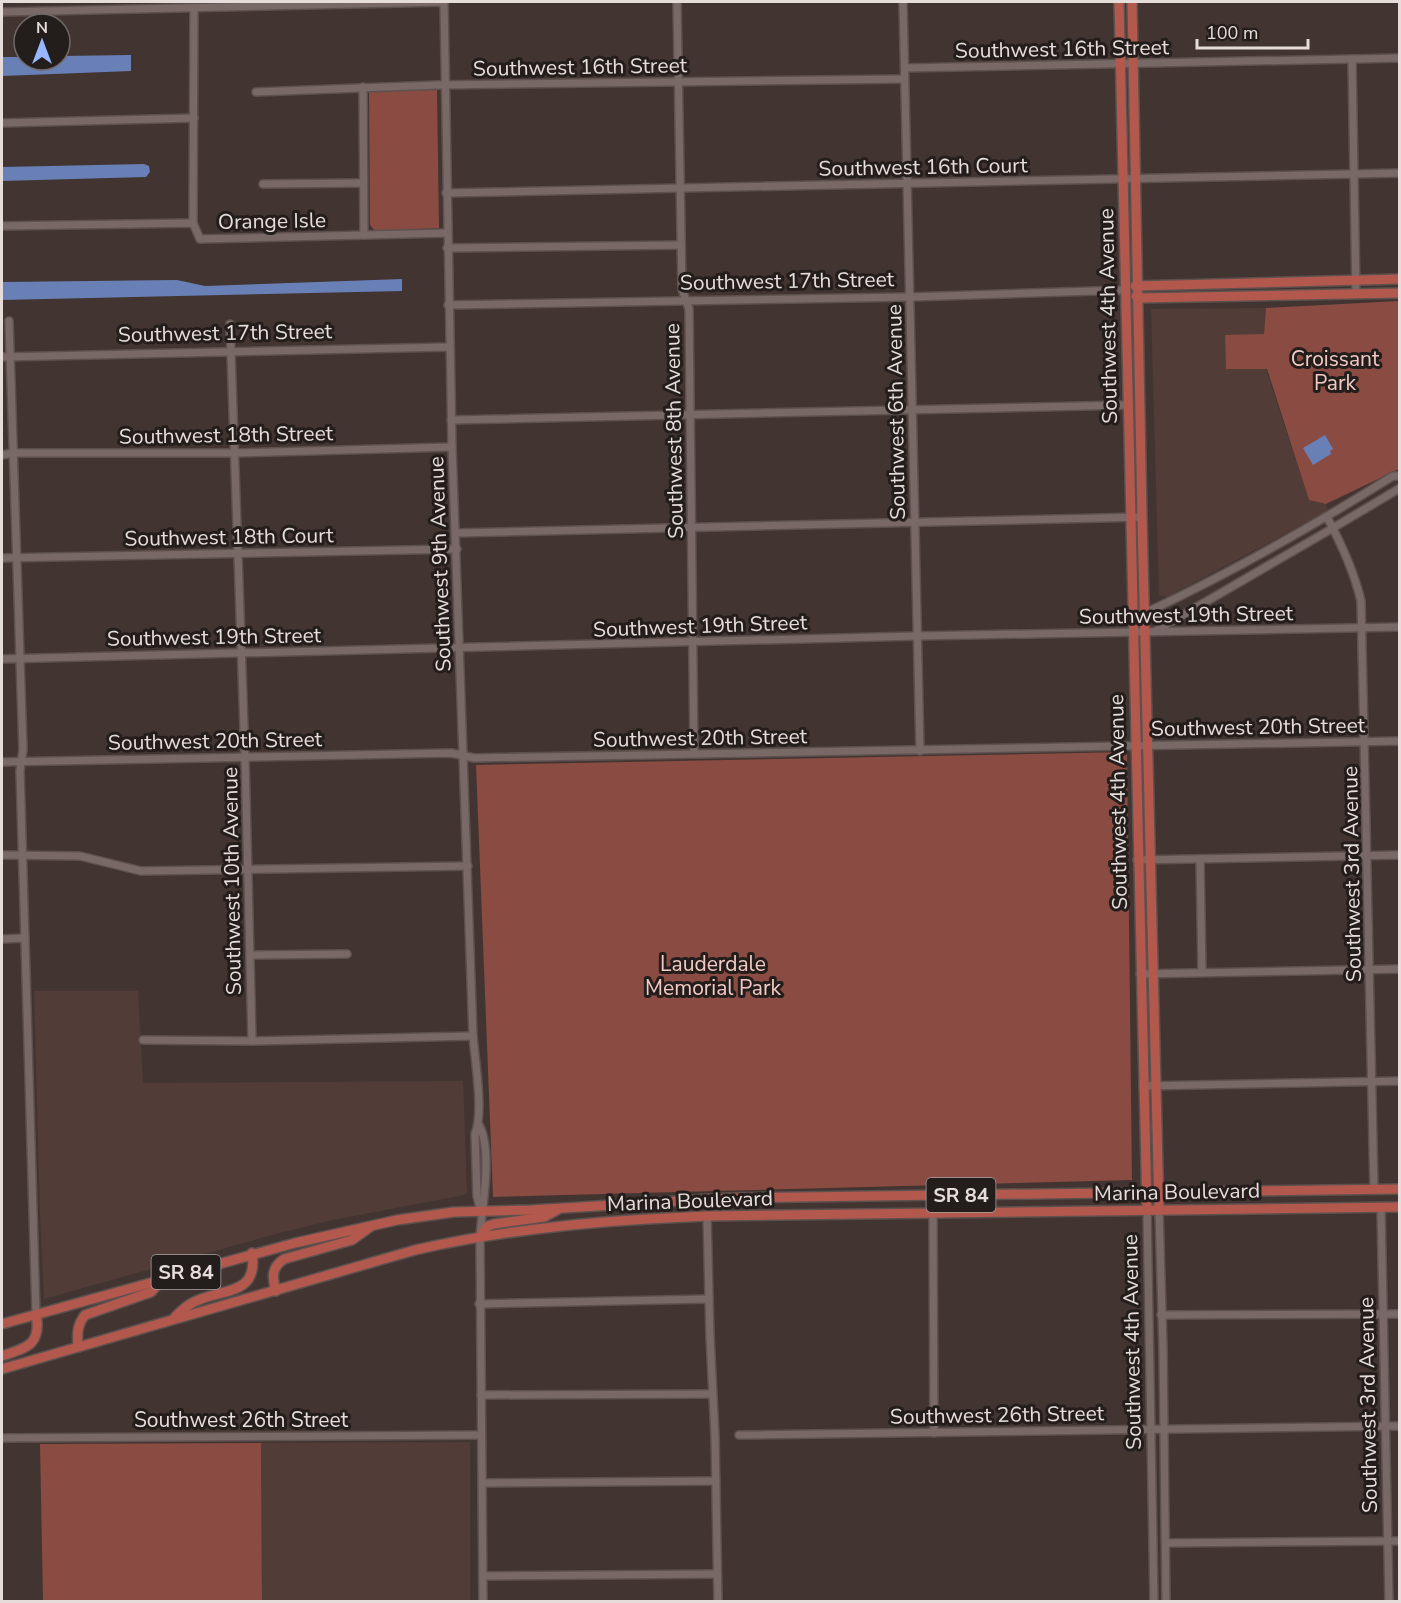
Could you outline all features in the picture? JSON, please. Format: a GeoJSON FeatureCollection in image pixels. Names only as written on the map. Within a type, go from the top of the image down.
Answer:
{"type":"FeatureCollection","features":[{"type":"Feature","properties":{"kind":"main road","name":"Southwest 4th Avenue"},"geometry":{"type":"LineString","coordinates":[[1119,2],[1137,860],[1147,1210]]}},
{"type":"Feature","properties":{"kind":"main road","name":"Southwest 4th Avenue"},"geometry":{"type":"LineString","coordinates":[[1132,2],[1142,517],[1145,613],[1151,631],[1147,746],[1159,1210]]}},
{"type":"Feature","properties":{"kind":"main road","name":"Southwest 17th Street"},"geometry":{"type":"LineString","coordinates":[[1126,290],[1139,284],[1400,279]]}},
{"type":"Feature","properties":{"kind":"main road"},"geometry":{"type":"LineString","coordinates":[[1126,290],[1139,298],[1400,293]]}},
{"type":"Feature","properties":{"kind":"main road"},"geometry":{"type":"LineString","coordinates":[[1362,1208],[1373,1195],[1374,1189]]}},
{"type":"Feature","properties":{"kind":"main road"},"geometry":{"type":"LineString","coordinates":[[1381,1208],[1386,1197],[1397,1189]]}},
{"type":"Feature","properties":{"kind":"main road","name":"Marina Boulevard"},"geometry":{"type":"LineString","coordinates":[[2,1324],[252,1253],[371,1225],[422,1216],[728,1198],[1397,1189]]}},
{"type":"Feature","properties":{"kind":"main road"},"geometry":{"type":"LineString","coordinates":[[707,1216],[711,1210],[728,1198]]}},
{"type":"Feature","properties":{"kind":"main road","name":"Marina Boulevard"},"geometry":{"type":"LineString","coordinates":[[2,1369],[415,1250],[480,1236],[609,1221],[707,1216],[933,1215],[1400,1207]]}},
{"type":"Feature","properties":{"kind":"main road"},"geometry":{"type":"LineString","coordinates":[[480,1236],[488,1226],[544,1217],[561,1208]]}},
{"type":"Feature","properties":{"kind":"main road"},"geometry":{"type":"LineString","coordinates":[[276,1291],[272,1273],[277,1264],[284,1259],[352,1240],[371,1225]]}},
{"type":"Feature","properties":{"kind":"main road"},"geometry":{"type":"LineString","coordinates":[[171,1320],[193,1302],[238,1288],[248,1281],[254,1265],[252,1253]]}},
{"type":"Feature","properties":{"kind":"main road"},"geometry":{"type":"LineString","coordinates":[[78,1347],[77,1331],[79,1322],[85,1315],[151,1292],[162,1279]]}},
{"type":"Feature","properties":{"kind":"main road"},"geometry":{"type":"LineString","coordinates":[[2,1356],[32,1344],[37,1336],[36,1314]]}},
{"type":"Feature","properties":{"kind":"street"},"geometry":{"type":"LineString","coordinates":[[2,12],[444,2]]}},
{"type":"Feature","properties":{"kind":"street","name":"Southwest 9th Avenue"},"geometry":{"type":"LineString","coordinates":[[444,2],[452,447],[473,1036],[479,1125],[475,1134],[475,1162],[477,1196],[481,1211],[479,1304],[483,1602]]}},
{"type":"Feature","properties":{"kind":"street","name":"Southwest 8th Avenue"},"geometry":{"type":"LineString","coordinates":[[677,2],[682,289],[689,309],[694,754]]}},
{"type":"Feature","properties":{"kind":"street","name":"Southwest 6th Avenue"},"geometry":{"type":"LineString","coordinates":[[903,2],[920,751]]}},
{"type":"Feature","properties":{"kind":"street"},"geometry":{"type":"LineString","coordinates":[[193,223],[194,9]]}},
{"type":"Feature","properties":{"kind":"street","name":"Southwest 16th Street"},"geometry":{"type":"LineString","coordinates":[[905,68],[1400,58]]}},
{"type":"Feature","properties":{"kind":"street"},"geometry":{"type":"LineString","coordinates":[[1352,59],[1352,175],[1356,294]]}},
{"type":"Feature","properties":{"kind":"street","name":"Southwest 16th Street"},"geometry":{"type":"LineString","coordinates":[[256,92],[445,85],[904,78]]}},
{"type":"Feature","properties":{"kind":"street"},"geometry":{"type":"LineString","coordinates":[[363,87],[364,235]]}},
{"type":"Feature","properties":{"kind":"street"},"geometry":{"type":"LineString","coordinates":[[2,123],[194,118]]}},
{"type":"Feature","properties":{"kind":"street","name":"Southwest 16th Court"},"geometry":{"type":"LineString","coordinates":[[446,193],[1400,173]]}},
{"type":"Feature","properties":{"kind":"street"},"geometry":{"type":"LineString","coordinates":[[263,184],[363,183]]}},
{"type":"Feature","properties":{"kind":"street","name":"Orange Isle"},"geometry":{"type":"LineString","coordinates":[[2,226],[193,223],[200,239],[447,233]]}},
{"type":"Feature","properties":{"kind":"street"},"geometry":{"type":"LineString","coordinates":[[447,248],[681,245]]}},
{"type":"Feature","properties":{"kind":"street","name":"Southwest 17th Street"},"geometry":{"type":"LineString","coordinates":[[448,305],[910,297],[1126,290]]}},
{"type":"Feature","properties":{"kind":"street"},"geometry":{"type":"LineString","coordinates":[[9,321],[23,750],[20,771],[36,1314]]}},
{"type":"Feature","properties":{"kind":"street","name":"Southwest 10th Avenue"},"geometry":{"type":"LineString","coordinates":[[230,324],[242,653],[252,1041]]}},
{"type":"Feature","properties":{"kind":"street","name":"Southwest 17th Street"},"geometry":{"type":"LineString","coordinates":[[2,357],[230,350],[449,347]]}},
{"type":"Feature","properties":{"kind":"street"},"geometry":{"type":"LineString","coordinates":[[452,420],[1128,405]]}},
{"type":"Feature","properties":{"kind":"street","name":"Southwest 18th Street"},"geometry":{"type":"LineString","coordinates":[[2,455],[13,453],[234,453],[452,447]]}},
{"type":"Feature","properties":{"kind":"street"},"geometry":{"type":"LineString","coordinates":[[1145,613],[1197,589],[1327,517],[1393,476],[1400,476]]}},
{"type":"Feature","properties":{"kind":"street"},"geometry":{"type":"LineString","coordinates":[[1151,631],[1400,488]]}},
{"type":"Feature","properties":{"kind":"street"},"geometry":{"type":"LineString","coordinates":[[456,533],[1142,517]]}},
{"type":"Feature","properties":{"kind":"street","name":"Southwest 3rd Avenue"},"geometry":{"type":"LineString","coordinates":[[1327,517],[1355,577],[1361,601],[1363,628],[1374,1189]]}},
{"type":"Feature","properties":{"kind":"street","name":"Southwest 18th Court"},"geometry":{"type":"LineString","coordinates":[[2,558],[457,549]]}},
{"type":"Feature","properties":{"kind":"street","name":"Southwest 19th Street"},"geometry":{"type":"LineString","coordinates":[[2,659],[917,636],[1400,627]]}},
{"type":"Feature","properties":{"kind":"street","name":"Southwest 20th Street"},"geometry":{"type":"LineString","coordinates":[[2,762],[451,753],[474,758],[1400,741]]}},
{"type":"Feature","properties":{"kind":"street"},"geometry":{"type":"LineString","coordinates":[[2,855],[80,856],[141,871],[468,866]]}},
{"type":"Feature","properties":{"kind":"street"},"geometry":{"type":"LineString","coordinates":[[1137,860],[1400,855]]}},
{"type":"Feature","properties":{"kind":"street"},"geometry":{"type":"LineString","coordinates":[[1200,859],[1202,972]]}},
{"type":"Feature","properties":{"kind":"street"},"geometry":{"type":"LineString","coordinates":[[2,939],[26,938]]}},
{"type":"Feature","properties":{"kind":"street"},"geometry":{"type":"LineString","coordinates":[[250,955],[346,954]]}},
{"type":"Feature","properties":{"kind":"street"},"geometry":{"type":"LineString","coordinates":[[1140,974],[1400,969]]}},
{"type":"Feature","properties":{"kind":"street"},"geometry":{"type":"LineString","coordinates":[[143,1040],[252,1041],[473,1036]]}},
{"type":"Feature","properties":{"kind":"street"},"geometry":{"type":"LineString","coordinates":[[1143,1086],[1400,1081]]}},
{"type":"Feature","properties":{"kind":"street","name":"Southwest 3rd Avenue"},"geometry":{"type":"LineString","coordinates":[[1381,1208],[1381,1314],[1389,1602]]}},
{"type":"Feature","properties":{"kind":"street","name":"Southwest 4th Avenue"},"geometry":{"type":"LineString","coordinates":[[1147,1210],[1154,1602]]}},
{"type":"Feature","properties":{"kind":"street","name":"Southwest 4th Avenue"},"geometry":{"type":"LineString","coordinates":[[1159,1210],[1166,1602]]}},
{"type":"Feature","properties":{"kind":"street"},"geometry":{"type":"LineString","coordinates":[[933,1215],[934,1432]]}},
{"type":"Feature","properties":{"kind":"street"},"geometry":{"type":"LineString","coordinates":[[707,1216],[718,1602]]}},
{"type":"Feature","properties":{"kind":"street"},"geometry":{"type":"LineString","coordinates":[[479,1304],[709,1299]]}},
{"type":"Feature","properties":{"kind":"street"},"geometry":{"type":"LineString","coordinates":[[1161,1315],[1400,1314]]}},
{"type":"Feature","properties":{"kind":"street"},"geometry":{"type":"LineString","coordinates":[[481,1395],[712,1394]]}},
{"type":"Feature","properties":{"kind":"street","name":"Southwest 26th Street"},"geometry":{"type":"LineString","coordinates":[[739,1435],[1400,1426]]}},
{"type":"Feature","properties":{"kind":"street","name":"Southwest 26th Street"},"geometry":{"type":"LineString","coordinates":[[2,1438],[481,1435]]}},
{"type":"Feature","properties":{"kind":"street"},"geometry":{"type":"LineString","coordinates":[[482,1483],[716,1481]]}},
{"type":"Feature","properties":{"kind":"street"},"geometry":{"type":"LineString","coordinates":[[1166,1543],[1400,1540]]}},
{"type":"Feature","properties":{"kind":"street"},"geometry":{"type":"LineString","coordinates":[[483,1576],[717,1574]]}},
{"type":"Feature","properties":{"kind":"shaded area"},"geometry":{"type":"Polygon","coordinates":[[[1266,308],[1264,335],[1226,369],[1266,369],[1309,500],[1326,504],[1328,511],[1167,597],[1159,595],[1151,309],[1266,308]]]}},
{"type":"Feature","properties":{"kind":"shaded area"},"geometry":{"type":"Polygon","coordinates":[[[34,991],[138,991],[143,1083],[463,1081],[467,1192],[464,1195],[333,1220],[279,1233],[44,1299],[34,991]]]}},
{"type":"Feature","properties":{"kind":"shaded area"},"geometry":{"type":"Polygon","coordinates":[[[470,1442],[470,1601],[262,1601],[261,1443],[470,1442]]]}},
{"type":"Feature","properties":{"kind":"green space"},"geometry":{"type":"Polygon","coordinates":[[[434,88],[437,90],[439,228],[375,231],[370,225],[369,91],[434,88]]]}},
{"type":"Feature","properties":{"kind":"green space","name":"Croissant Park"},"geometry":{"type":"Polygon","coordinates":[[[1399,301],[1399,469],[1326,504],[1309,500],[1267,369],[1226,369],[1225,335],[1264,334],[1266,308],[1399,301]]]}},
{"type":"Feature","properties":{"kind":"green space","name":"Lauderdale Memorial Park"},"geometry":{"type":"Polygon","coordinates":[[[1127,752],[1132,1180],[493,1197],[476,765],[1127,752]]]}},
{"type":"Feature","properties":{"kind":"green space"},"geometry":{"type":"Polygon","coordinates":[[[261,1443],[262,1601],[43,1601],[40,1444],[261,1443]]]}},
{"type":"Feature","properties":{"kind":"water"},"geometry":{"type":"Polygon","coordinates":[[[131,55],[131,71],[2,76],[2,57],[12,57],[12,72],[72,72],[72,56],[131,55]]]}},
{"type":"Feature","properties":{"kind":"water"},"geometry":{"type":"Polygon","coordinates":[[[144,164],[149,166],[150,172],[146,177],[2,181],[2,167],[144,164]]]}},
{"type":"Feature","properties":{"kind":"water"},"geometry":{"type":"Polygon","coordinates":[[[402,279],[402,291],[2,300],[2,282],[177,280],[205,286],[402,279]]]}},
{"type":"Feature","properties":{"kind":"water"},"geometry":{"type":"Polygon","coordinates":[[[1325,435],[1333,449],[1330,451],[1331,454],[1313,465],[1303,448],[1325,435]]]}}]}
